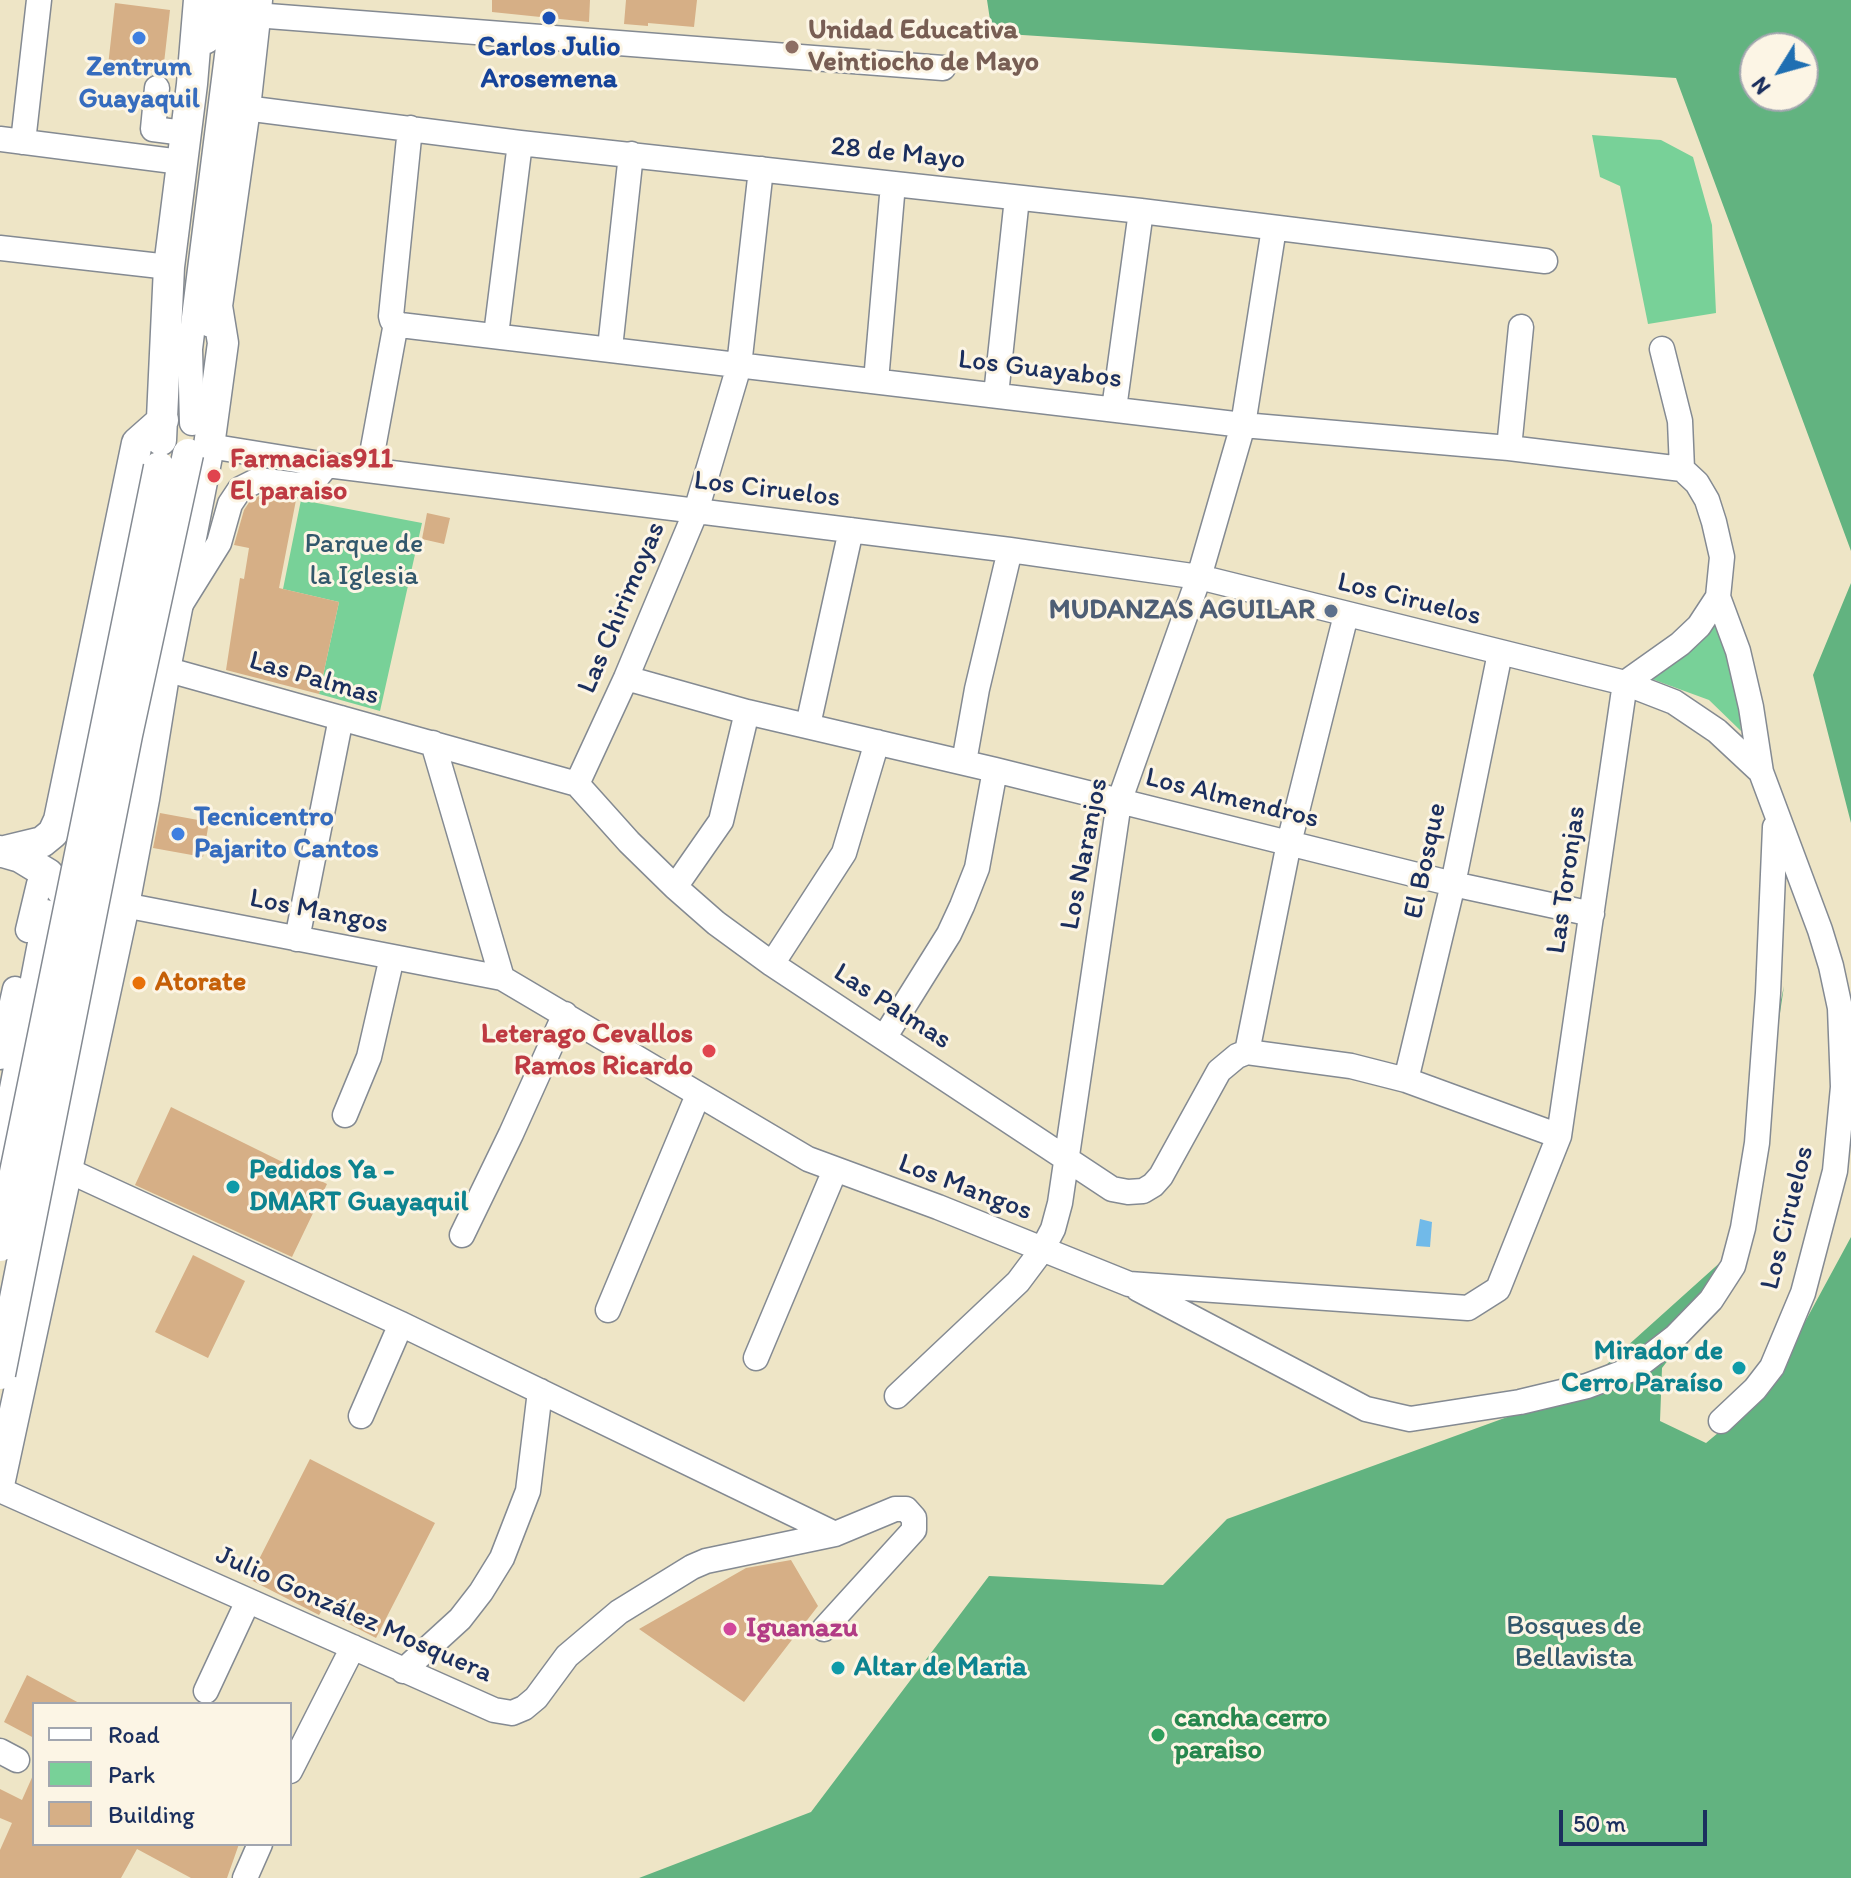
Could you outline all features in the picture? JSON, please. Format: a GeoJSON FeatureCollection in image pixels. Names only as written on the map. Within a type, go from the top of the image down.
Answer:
{"type":"FeatureCollection","features":[{"type":"Feature","properties":{"kind":"main road"},"geometry":{"type":"LineString","coordinates":[[0,1480],[124,905],[178,609],[188,436],[169,267],[192,84],[199,0]]}},
{"type":"Feature","properties":{"kind":"main road"},"geometry":{"type":"LineString","coordinates":[[0,1374],[188,436],[223,343],[217,306],[245,108],[249,5]]}},
{"type":"Feature","properties":{"kind":"main road"},"geometry":{"type":"LineString","coordinates":[[44,1272],[38,1256],[29,1248],[0,1244],[159,467],[188,436]]}},
{"type":"Feature","properties":{"kind":"main road"},"geometry":{"type":"LineString","coordinates":[[1,852],[42,842],[53,833],[65,791],[137,443],[188,436]]}},
{"type":"Feature","properties":{"kind":"main road"},"geometry":{"type":"LineString","coordinates":[[65,791],[82,815],[102,825],[127,820],[144,799]]}},
{"type":"Feature","properties":{"kind":"main road"},"geometry":{"type":"LineString","coordinates":[[1,852],[27,861],[48,874],[73,941],[16,1184]]}},
{"type":"Feature","properties":{"kind":"main road"},"geometry":{"type":"LineString","coordinates":[[60,910],[87,948],[99,1017]]}},
{"type":"Feature","properties":{"kind":"main road"},"geometry":{"type":"LineString","coordinates":[[16,1184],[65,1169]]}},
{"type":"Feature","properties":{"kind":"street"},"geometry":{"type":"LineString","coordinates":[[39,0],[12,140],[182,148]]}},
{"type":"Feature","properties":{"kind":"street"},"geometry":{"type":"LineString","coordinates":[[182,148],[212,23],[214,0]]}},
{"type":"Feature","properties":{"kind":"street"},"geometry":{"type":"LineString","coordinates":[[188,436],[190,349],[249,5],[943,68]]}},
{"type":"Feature","properties":{"kind":"street"},"geometry":{"type":"LineString","coordinates":[[157,88],[153,129],[182,148]]}},
{"type":"Feature","properties":{"kind":"street","name":"28 de Mayo"},"geometry":{"type":"LineString","coordinates":[[245,108],[520,143],[1141,211],[1545,261]]}},
{"type":"Feature","properties":{"kind":"street"},"geometry":{"type":"LineString","coordinates":[[369,470],[394,322],[410,128]]}},
{"type":"Feature","properties":{"kind":"street"},"geometry":{"type":"LineString","coordinates":[[496,335],[520,143]]}},
{"type":"Feature","properties":{"kind":"street"},"geometry":{"type":"LineString","coordinates":[[610,348],[631,154]]}},
{"type":"Feature","properties":{"kind":"street","name":"Las Chirimoyas"},"geometry":{"type":"LineString","coordinates":[[577,784],[626,678],[696,511],[739,366],[761,169]]}},
{"type":"Feature","properties":{"kind":"street"},"geometry":{"type":"LineString","coordinates":[[876,381],[893,184]]}},
{"type":"Feature","properties":{"kind":"street"},"geometry":{"type":"LineString","coordinates":[[996,395],[1017,198]]}},
{"type":"Feature","properties":{"kind":"street"},"geometry":{"type":"LineString","coordinates":[[1114,409],[1141,211]]}},
{"type":"Feature","properties":{"kind":"street","name":"Los Naranjos"},"geometry":{"type":"LineString","coordinates":[[897,1396],[996,1305],[1042,1250],[1053,1229],[1067,1157],[1119,802],[1199,577],[1243,425],[1274,228]]}},
{"type":"Feature","properties":{"kind":"street"},"geometry":{"type":"LineString","coordinates":[[0,248],[169,267]]}},
{"type":"Feature","properties":{"kind":"street","name":"Los Guayabos"},"geometry":{"type":"LineString","coordinates":[[394,322],[1243,425],[1509,448],[1682,469]]}},
{"type":"Feature","properties":{"kind":"street"},"geometry":{"type":"LineString","coordinates":[[1509,448],[1521,327]]}},
{"type":"Feature","properties":{"kind":"street"},"geometry":{"type":"LineString","coordinates":[[1662,349],[1680,421],[1682,469],[1697,483],[1714,522],[1722,557],[1718,597],[1738,651],[1761,772]]}},
{"type":"Feature","properties":{"kind":"street","name":"Los Ciruelos"},"geometry":{"type":"LineString","coordinates":[[188,436],[327,465],[1010,550],[1199,577],[1625,683],[1674,702],[1717,731],[1761,772],[1831,966],[1840,1008],[1843,1087],[1835,1171],[1803,1293],[1772,1367],[1755,1389],[1721,1421]]}},
{"type":"Feature","properties":{"kind":"street"},"geometry":{"type":"LineString","coordinates":[[178,609],[219,543],[230,504],[240,489],[258,480],[298,485],[312,483],[327,465]]}},
{"type":"Feature","properties":{"kind":"street"},"geometry":{"type":"LineString","coordinates":[[808,725],[851,530]]}},
{"type":"Feature","properties":{"kind":"street"},"geometry":{"type":"LineString","coordinates":[[964,762],[977,689],[1010,550]]}},
{"type":"Feature","properties":{"kind":"street"},"geometry":{"type":"LineString","coordinates":[[1625,683],[1680,644],[1699,626],[1718,597]]}},
{"type":"Feature","properties":{"kind":"street"},"geometry":{"type":"LineString","coordinates":[[1346,615],[1289,843],[1247,1052],[1351,1066],[1406,1080],[1559,1136]]}},
{"type":"Feature","properties":{"kind":"street","name":"El Bosque"},"geometry":{"type":"LineString","coordinates":[[1406,1080],[1453,884],[1500,653]]}},
{"type":"Feature","properties":{"kind":"street","name":"Las Palmas"},"geometry":{"type":"LineString","coordinates":[[165,669],[577,784],[629,842],[716,923],[772,964],[1112,1189],[1143,1191],[1153,1185],[1161,1176],[1219,1071],[1247,1052]]}},
{"type":"Feature","properties":{"kind":"street","name":"Los Almendros"},"geometry":{"type":"LineString","coordinates":[[626,678],[747,712],[964,762],[1453,884],[1592,914]]}},
{"type":"Feature","properties":{"kind":"street","name":"Las Toronjas"},"geometry":{"type":"LineString","coordinates":[[1453,1307],[1468,1308],[1498,1289],[1559,1136],[1625,683]]}},
{"type":"Feature","properties":{"kind":"street"},"geometry":{"type":"LineString","coordinates":[[675,887],[721,821],[747,712]]}},
{"type":"Feature","properties":{"kind":"street"},"geometry":{"type":"LineString","coordinates":[[297,939],[341,718]]}},
{"type":"Feature","properties":{"kind":"street"},"geometry":{"type":"LineString","coordinates":[[772,964],[844,853],[877,742]]}},
{"type":"Feature","properties":{"kind":"street"},"geometry":{"type":"LineString","coordinates":[[433,743],[502,978]]}},
{"type":"Feature","properties":{"kind":"street"},"geometry":{"type":"LineString","coordinates":[[884,1038],[949,934],[962,906],[977,868],[995,770]]}},
{"type":"Feature","properties":{"kind":"street"},"geometry":{"type":"LineString","coordinates":[[1129,1284],[1366,1409],[1410,1419],[1520,1402],[1587,1386],[1635,1368],[1675,1337],[1711,1300],[1733,1266],[1743,1228],[1758,1128],[1776,816]]}},
{"type":"Feature","properties":{"kind":"street"},"geometry":{"type":"LineString","coordinates":[[0,1057],[39,884]]}},
{"type":"Feature","properties":{"kind":"street","name":"Los Mangos"},"geometry":{"type":"LineString","coordinates":[[124,905],[502,978],[808,1159],[938,1207],[1129,1284],[1453,1307]]}},
{"type":"Feature","properties":{"kind":"street"},"geometry":{"type":"LineString","coordinates":[[16,1184],[0,1150],[60,910]]}},
{"type":"Feature","properties":{"kind":"street"},"geometry":{"type":"LineString","coordinates":[[345,1115],[369,1057],[392,957]]}},
{"type":"Feature","properties":{"kind":"street"},"geometry":{"type":"LineString","coordinates":[[462,1235],[565,1014]]}},
{"type":"Feature","properties":{"kind":"street"},"geometry":{"type":"LineString","coordinates":[[608,1310],[698,1095]]}},
{"type":"Feature","properties":{"kind":"street"},"geometry":{"type":"LineString","coordinates":[[65,1169],[401,1324],[835,1534],[895,1509],[906,1509],[914,1518],[914,1530],[824,1629]]}},
{"type":"Feature","properties":{"kind":"street"},"geometry":{"type":"LineString","coordinates":[[756,1358],[835,1170]]}},
{"type":"Feature","properties":{"kind":"street"},"geometry":{"type":"LineString","coordinates":[[361,1416],[401,1324]]}},
{"type":"Feature","properties":{"kind":"street"},"geometry":{"type":"LineString","coordinates":[[403,1671],[460,1619],[502,1558],[528,1491],[540,1391]]}},
{"type":"Feature","properties":{"kind":"street","name":"Julio González Mosquera"},"geometry":{"type":"LineString","coordinates":[[0,1490],[403,1671],[494,1710],[512,1713],[536,1698],[567,1656],[619,1612],[692,1567],[706,1561],[835,1534]]}},
{"type":"Feature","properties":{"kind":"street"},"geometry":{"type":"LineString","coordinates":[[206,1691],[248,1601]]}},
{"type":"Feature","properties":{"kind":"street"},"geometry":{"type":"LineString","coordinates":[[292,1767],[353,1647]]}},
{"type":"Feature","properties":{"kind":"street"},"geometry":{"type":"LineString","coordinates":[[250,1877],[259,1846]]}},
{"type":"Feature","properties":{"kind":"green space"},"geometry":{"type":"Polygon","coordinates":[[[987,0],[1851,0],[1851,551],[1676,78],[992,33],[987,0]]]}},
{"type":"Feature","properties":{"kind":"green space"},"geometry":{"type":"Polygon","coordinates":[[[1592,135],[1661,140],[1693,157],[1712,225],[1716,313],[1648,324],[1620,186],[1600,177],[1592,135]]]}},
{"type":"Feature","properties":{"kind":"green space","name":"Parque de la Iglesia"},"geometry":{"type":"Polygon","coordinates":[[[301,500],[422,523],[380,711],[319,694],[339,602],[283,589],[301,500]]]}},
{"type":"Feature","properties":{"kind":"green space"},"geometry":{"type":"Polygon","coordinates":[[[1851,583],[1851,823],[1813,675],[1851,583]]]}},
{"type":"Feature","properties":{"kind":"green space"},"geometry":{"type":"Polygon","coordinates":[[[1718,616],[1737,682],[1741,731],[1709,700],[1649,678],[1718,616]]]}},
{"type":"Feature","properties":{"kind":"green space","name":"Bosques de Bellavista"},"geometry":{"type":"Polygon","coordinates":[[[1784,986],[1743,1263],[1662,1368],[1660,1421],[1706,1443],[1767,1392],[1851,1237],[1851,1878],[639,1878],[811,1812],[989,1576],[1163,1585],[1227,1519],[1576,1392],[1724,1259],[1784,986]]]}},
{"type":"Feature","properties":{"kind":"water"},"geometry":{"type":"Polygon","coordinates":[[[1420,1219],[1432,1222],[1430,1247],[1416,1246],[1420,1219]]]}},
{"type":"Feature","properties":{"kind":"building"},"geometry":{"type":"Polygon","coordinates":[[[492,0],[590,0],[589,22],[492,12],[492,0]]]}},
{"type":"Feature","properties":{"kind":"building"},"geometry":{"type":"Polygon","coordinates":[[[626,0],[697,0],[694,27],[624,24],[626,0]]]}},
{"type":"Feature","properties":{"kind":"building","name":"Zentrum Guayaquil"},"geometry":{"type":"Polygon","coordinates":[[[115,3],[170,10],[163,72],[108,66],[115,3]]]}},
{"type":"Feature","properties":{"kind":"building"},"geometry":{"type":"Polygon","coordinates":[[[261,495],[296,500],[279,588],[339,602],[319,694],[226,670],[240,578],[244,579],[249,548],[234,545],[244,510],[250,501],[261,495]]]}},
{"type":"Feature","properties":{"kind":"building"},"geometry":{"type":"Polygon","coordinates":[[[427,513],[450,518],[444,544],[422,539],[427,513]]]}},
{"type":"Feature","properties":{"kind":"building","name":"Tecnicentro Pajarito Cantos"},"geometry":{"type":"Polygon","coordinates":[[[160,813],[209,822],[203,857],[153,848],[160,813]]]}},
{"type":"Feature","properties":{"kind":"building"},"geometry":{"type":"Polygon","coordinates":[[[171,1107],[327,1184],[292,1257],[135,1185],[171,1107]]]}},
{"type":"Feature","properties":{"kind":"building"},"geometry":{"type":"Polygon","coordinates":[[[193,1255],[245,1281],[208,1358],[155,1332],[193,1255]]]}},
{"type":"Feature","properties":{"kind":"building"},"geometry":{"type":"Polygon","coordinates":[[[310,1459],[435,1523],[376,1638],[322,1610],[319,1615],[249,1579],[310,1459]]]}},
{"type":"Feature","properties":{"kind":"building"},"geometry":{"type":"Polygon","coordinates":[[[791,1560],[818,1606],[744,1702],[639,1629],[746,1568],[791,1560]]]}},
{"type":"Feature","properties":{"kind":"building"},"geometry":{"type":"Polygon","coordinates":[[[27,1675],[77,1702],[32,1702],[32,1737],[4,1722],[27,1675]]]}},
{"type":"Feature","properties":{"kind":"building"},"geometry":{"type":"Polygon","coordinates":[[[32,1778],[32,1846],[238,1846],[227,1878],[191,1878],[137,1849],[121,1878],[0,1878],[0,1850],[12,1823],[0,1818],[0,1789],[22,1800],[32,1778]]]}},
{"type":"Feature","properties":{"kind":"place","name":"Carlos Julio Arosemena"},"geometry":{"type":"Point","coordinates":[549,18]}},
{"type":"Feature","properties":{"kind":"place","name":"Zentrum Guayaquil"},"geometry":{"type":"Point","coordinates":[139,38]}},
{"type":"Feature","properties":{"kind":"place","name":"Unidad Educativa Veintiocho de Mayo"},"geometry":{"type":"Point","coordinates":[792,47]}},
{"type":"Feature","properties":{"kind":"place","name":"Farmacias911 El paraiso"},"geometry":{"type":"Point","coordinates":[214,476]}},
{"type":"Feature","properties":{"kind":"place","name":"MUDANZAS AGUILAR"},"geometry":{"type":"Point","coordinates":[1331,611]}},
{"type":"Feature","properties":{"kind":"place","name":"Tecnicentro Pajarito Cantos"},"geometry":{"type":"Point","coordinates":[178,834]}},
{"type":"Feature","properties":{"kind":"place","name":"Atorate"},"geometry":{"type":"Point","coordinates":[139,983]}},
{"type":"Feature","properties":{"kind":"place","name":"Leterago Cevallos Ramos Ricardo"},"geometry":{"type":"Point","coordinates":[709,1051]}},
{"type":"Feature","properties":{"kind":"place","name":"Pedidos Ya - DMART Guayaquil"},"geometry":{"type":"Point","coordinates":[233,1187]}},
{"type":"Feature","properties":{"kind":"place","name":"Mirador de Cerro Paraíso"},"geometry":{"type":"Point","coordinates":[1739,1368]}},
{"type":"Feature","properties":{"kind":"place","name":"Iguanazu"},"geometry":{"type":"Point","coordinates":[730,1629]}},
{"type":"Feature","properties":{"kind":"place","name":"Altar de Maria"},"geometry":{"type":"Point","coordinates":[838,1668]}},
{"type":"Feature","properties":{"kind":"place","name":"cancha cerro paraiso"},"geometry":{"type":"Point","coordinates":[1158,1735]}}]}
